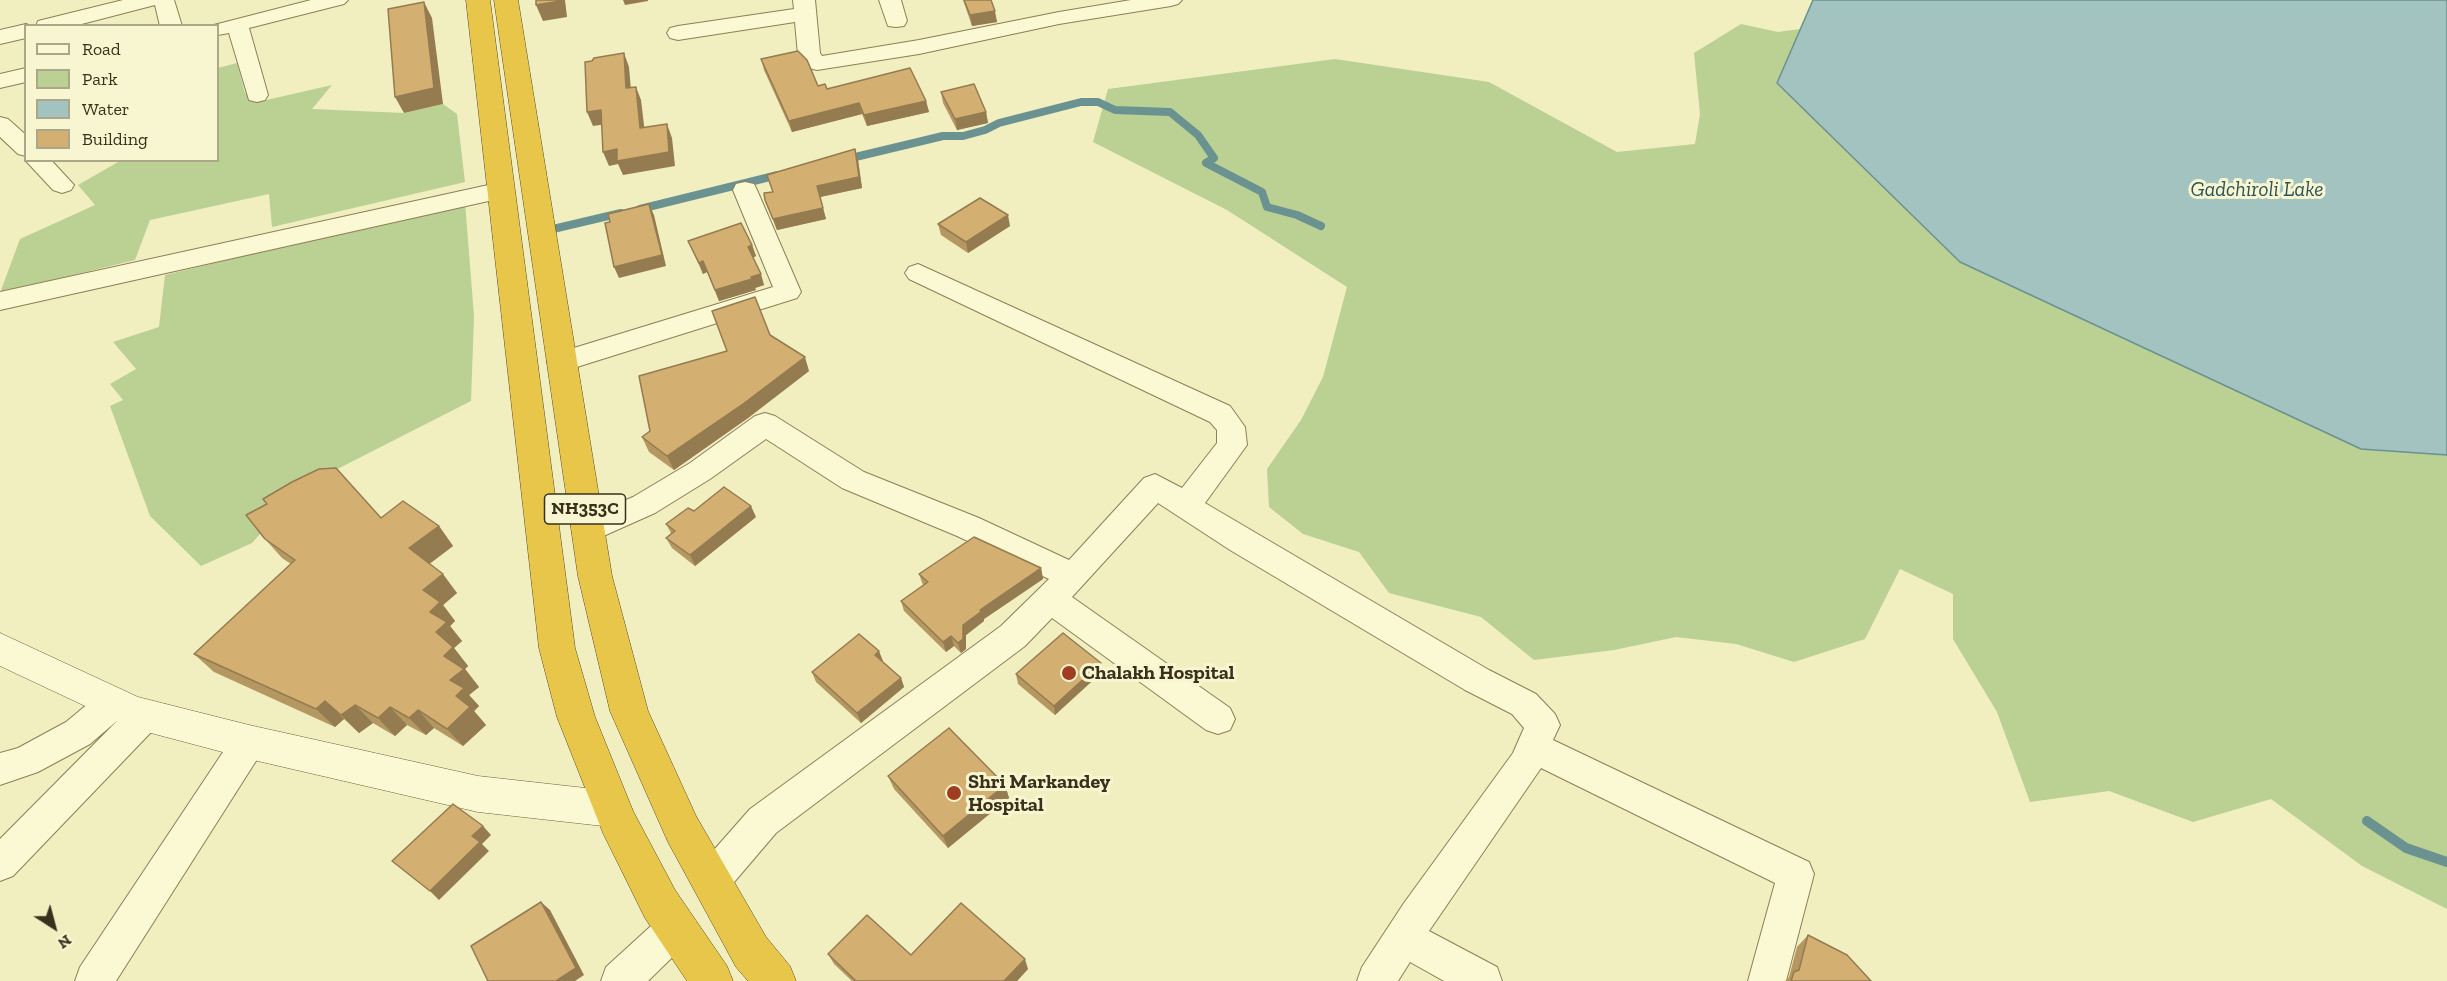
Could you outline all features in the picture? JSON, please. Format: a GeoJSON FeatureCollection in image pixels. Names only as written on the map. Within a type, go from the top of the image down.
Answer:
{"type":"FeatureCollection","features":[{"type":"Feature","properties":{"kind":"highway","name":"NH353C"},"geometry":{"type":"LineString","coordinates":[[478,0],[557,648],[576,717],[612,809],[660,904],[712,981]]}},
{"type":"Feature","properties":{"kind":"highway","name":"NH353C"},"geometry":{"type":"LineString","coordinates":[[506,0],[595,576],[630,711],[682,830],[751,952],[775,981]]}},
{"type":"Feature","properties":{"kind":"street"},"geometry":{"type":"LineString","coordinates":[[54,24],[148,0]]}},
{"type":"Feature","properties":{"kind":"street"},"geometry":{"type":"LineString","coordinates":[[162,0],[166,4],[171,24]]}},
{"type":"Feature","properties":{"kind":"street"},"geometry":{"type":"LineString","coordinates":[[257,95],[227,27],[337,0]]}},
{"type":"Feature","properties":{"kind":"street"},"geometry":{"type":"LineString","coordinates":[[890,0],[896,21]]}},
{"type":"Feature","properties":{"kind":"street"},"geometry":{"type":"LineString","coordinates":[[678,33],[805,7],[809,55],[817,63],[920,47],[1059,18],[1171,0]]}},
{"type":"Feature","properties":{"kind":"street"},"geometry":{"type":"LineString","coordinates":[[0,37],[24,31]]}},
{"type":"Feature","properties":{"kind":"street"},"geometry":{"type":"LineString","coordinates":[[0,81],[24,75]]}},
{"type":"Feature","properties":{"kind":"street"},"geometry":{"type":"LineString","coordinates":[[0,124],[24,147]]}},
{"type":"Feature","properties":{"kind":"street"},"geometry":{"type":"LineString","coordinates":[[40,162],[62,185]]}},
{"type":"Feature","properties":{"kind":"street"},"geometry":{"type":"LineString","coordinates":[[0,301],[502,190]]}},
{"type":"Feature","properties":{"kind":"street"},"geometry":{"type":"LineString","coordinates":[[561,362],[788,292],[745,190]]}},
{"type":"Feature","properties":{"kind":"street"},"geometry":{"type":"LineString","coordinates":[[918,273],[1220,414],[1231,427],[1233,445],[1186,506]]}},
{"type":"Feature","properties":{"kind":"street"},"geometry":{"type":"LineString","coordinates":[[588,529],[644,505],[681,483],[765,423],[853,480],[968,527],[1073,576]]}},
{"type":"Feature","properties":{"kind":"street"},"geometry":{"type":"LineString","coordinates":[[711,881],[763,821],[1013,636],[1073,576],[1155,486],[1241,541],[1478,680],[1524,704],[1543,725],[1525,764],[1376,981]]}},
{"type":"Feature","properties":{"kind":"street"},"geometry":{"type":"LineString","coordinates":[[1050,599],[1218,719]]}},
{"type":"Feature","properties":{"kind":"street"},"geometry":{"type":"LineString","coordinates":[[0,648],[27,663],[129,709],[249,742],[478,794],[612,809]]}},
{"type":"Feature","properties":{"kind":"street"},"geometry":{"type":"LineString","coordinates":[[0,769],[26,761],[129,709]]}},
{"type":"Feature","properties":{"kind":"street"},"geometry":{"type":"LineString","coordinates":[[0,864],[129,709]]}},
{"type":"Feature","properties":{"kind":"street"},"geometry":{"type":"LineString","coordinates":[[94,981],[249,742]]}},
{"type":"Feature","properties":{"kind":"street"},"geometry":{"type":"LineString","coordinates":[[1533,747],[1796,874],[1767,981]]}},
{"type":"Feature","properties":{"kind":"street"},"geometry":{"type":"LineString","coordinates":[[620,981],[676,928]]}},
{"type":"Feature","properties":{"kind":"street"},"geometry":{"type":"LineString","coordinates":[[1404,938],[1483,981]]}},
{"type":"Feature","properties":{"kind":"green space"},"geometry":{"type":"Polygon","coordinates":[[[1741,24],[1778,32],[1800,29],[1777,84],[2361,448],[2447,455],[2447,909],[2362,866],[2271,799],[2193,822],[2109,791],[2030,802],[1997,712],[1953,639],[1953,594],[1900,569],[1865,639],[1794,662],[1736,644],[1676,637],[1614,650],[1534,660],[1481,617],[1389,593],[1359,552],[1303,534],[1269,507],[1267,469],[1301,420],[1323,377],[1347,287],[1227,210],[1093,142],[1108,89],[1335,59],[1489,82],[1617,152],[1695,144],[1700,114],[1694,53],[1741,24]]]}},
{"type":"Feature","properties":{"kind":"green space"},"geometry":{"type":"Polygon","coordinates":[[[237,63],[245,93],[262,101],[332,85],[312,109],[404,113],[443,104],[457,114],[465,182],[272,227],[269,194],[150,220],[135,260],[0,293],[20,239],[95,205],[78,185],[118,162],[219,162],[219,68],[237,63]]]}},
{"type":"Feature","properties":{"kind":"green space"},"geometry":{"type":"Polygon","coordinates":[[[465,202],[474,316],[471,401],[302,487],[252,543],[201,566],[150,516],[110,406],[123,400],[110,384],[136,369],[113,342],[159,327],[165,275],[465,202]]]}},
{"type":"Feature","properties":{"kind":"water","name":"Gadchiroli Lake"},"geometry":{"type":"Polygon","coordinates":[[[1813,0],[2447,0],[2447,455],[2361,449],[1960,262],[1777,83],[1813,0]]]}},
{"type":"Feature","properties":{"kind":"building"},"geometry":{"type":"Polygon","coordinates":[[[536,0],[561,0],[561,1],[536,5],[536,0]]]}},
{"type":"Feature","properties":{"kind":"building"},"geometry":{"type":"Polygon","coordinates":[[[964,0],[991,0],[995,11],[970,15],[964,0]]]}},
{"type":"Feature","properties":{"kind":"building"},"geometry":{"type":"Polygon","coordinates":[[[424,2],[434,88],[395,97],[388,9],[424,2]]]}},
{"type":"Feature","properties":{"kind":"building"},"geometry":{"type":"Polygon","coordinates":[[[798,51],[807,60],[818,86],[825,84],[827,89],[910,68],[926,101],[864,115],[859,103],[789,121],[761,59],[798,51]]]}},
{"type":"Feature","properties":{"kind":"building"},"geometry":{"type":"Polygon","coordinates":[[[624,53],[626,88],[636,87],[640,128],[667,124],[669,152],[617,161],[617,149],[603,152],[601,110],[587,112],[585,62],[592,61],[594,58],[624,53]]]}},
{"type":"Feature","properties":{"kind":"building"},"geometry":{"type":"Polygon","coordinates":[[[974,84],[986,112],[955,119],[941,92],[974,84]]]}},
{"type":"Feature","properties":{"kind":"building"},"geometry":{"type":"Polygon","coordinates":[[[855,149],[859,177],[817,186],[823,208],[773,219],[764,193],[773,192],[767,175],[855,149]]]}},
{"type":"Feature","properties":{"kind":"building"},"geometry":{"type":"Polygon","coordinates":[[[980,198],[1008,215],[966,242],[938,224],[980,198]]]}},
{"type":"Feature","properties":{"kind":"building"},"geometry":{"type":"Polygon","coordinates":[[[649,204],[662,255],[614,267],[605,223],[610,222],[608,214],[649,204]]]}},
{"type":"Feature","properties":{"kind":"building"},"geometry":{"type":"Polygon","coordinates":[[[741,223],[752,245],[748,247],[761,274],[715,290],[703,261],[699,263],[688,241],[741,223]]]}},
{"type":"Feature","properties":{"kind":"building"},"geometry":{"type":"Polygon","coordinates":[[[755,297],[770,335],[805,357],[743,404],[667,456],[642,437],[650,431],[639,376],[727,351],[712,311],[755,297]]]}},
{"type":"Feature","properties":{"kind":"building"},"geometry":{"type":"Polygon","coordinates":[[[336,468],[381,518],[403,501],[439,526],[409,548],[443,574],[423,590],[440,602],[430,612],[447,622],[436,632],[453,647],[444,656],[464,669],[450,680],[464,688],[456,696],[470,707],[447,729],[418,710],[409,718],[390,707],[378,718],[355,705],[341,715],[325,701],[316,709],[194,654],[295,560],[265,539],[246,515],[267,504],[263,499],[292,482],[319,469],[336,468]]]}},
{"type":"Feature","properties":{"kind":"building"},"geometry":{"type":"Polygon","coordinates":[[[724,487],[751,506],[690,555],[666,538],[675,531],[666,524],[688,508],[694,511],[724,487]]]}},
{"type":"Feature","properties":{"kind":"building"},"geometry":{"type":"Polygon","coordinates":[[[974,537],[1041,568],[980,610],[982,611],[963,625],[963,639],[958,643],[951,636],[943,642],[901,601],[928,582],[919,574],[974,537]]]}},
{"type":"Feature","properties":{"kind":"building"},"geometry":{"type":"Polygon","coordinates":[[[1063,633],[1101,663],[1054,706],[1016,674],[1063,633]]]}},
{"type":"Feature","properties":{"kind":"building"},"geometry":{"type":"Polygon","coordinates":[[[859,634],[879,651],[875,655],[901,678],[857,713],[812,672],[859,634]]]}},
{"type":"Feature","properties":{"kind":"building"},"geometry":{"type":"Polygon","coordinates":[[[949,728],[1005,785],[943,836],[888,776],[949,728]]]}},
{"type":"Feature","properties":{"kind":"building"},"geometry":{"type":"Polygon","coordinates":[[[453,804],[483,826],[472,836],[480,842],[430,891],[392,861],[453,804]]]}},
{"type":"Feature","properties":{"kind":"building"},"geometry":{"type":"Polygon","coordinates":[[[541,902],[576,968],[556,981],[488,981],[471,946],[541,902]]]}},
{"type":"Feature","properties":{"kind":"building"},"geometry":{"type":"Polygon","coordinates":[[[961,903],[1025,959],[1004,981],[856,981],[828,954],[867,915],[911,955],[961,903]]]}},
{"type":"Feature","properties":{"kind":"building"},"geometry":{"type":"Polygon","coordinates":[[[1808,935],[1847,955],[1871,981],[1791,981],[1794,972],[1799,970],[1808,935]]]}},
{"type":"Feature","properties":{"kind":"waterway"},"geometry":{"type":"LineString","coordinates":[[847,159],[943,136],[963,136],[985,130],[999,123],[1081,102],[1098,102],[1115,110],[1170,112],[1198,135],[1214,158],[1206,163],[1262,192],[1267,207],[1297,215],[1321,226]]}},
{"type":"Feature","properties":{"kind":"waterway"},"geometry":{"type":"LineString","coordinates":[[640,209],[778,175]]}},
{"type":"Feature","properties":{"kind":"waterway"},"geometry":{"type":"LineString","coordinates":[[553,229],[621,213]]}},
{"type":"Feature","properties":{"kind":"waterway"},"geometry":{"type":"LineString","coordinates":[[2367,821],[2406,848],[2447,862]]}},
{"type":"Feature","properties":{"kind":"place","name":"Chalakh Hospital"},"geometry":{"type":"Point","coordinates":[1069,673]}},
{"type":"Feature","properties":{"kind":"place","name":"Shri Markandey Hospital"},"geometry":{"type":"Point","coordinates":[954,793]}}]}
